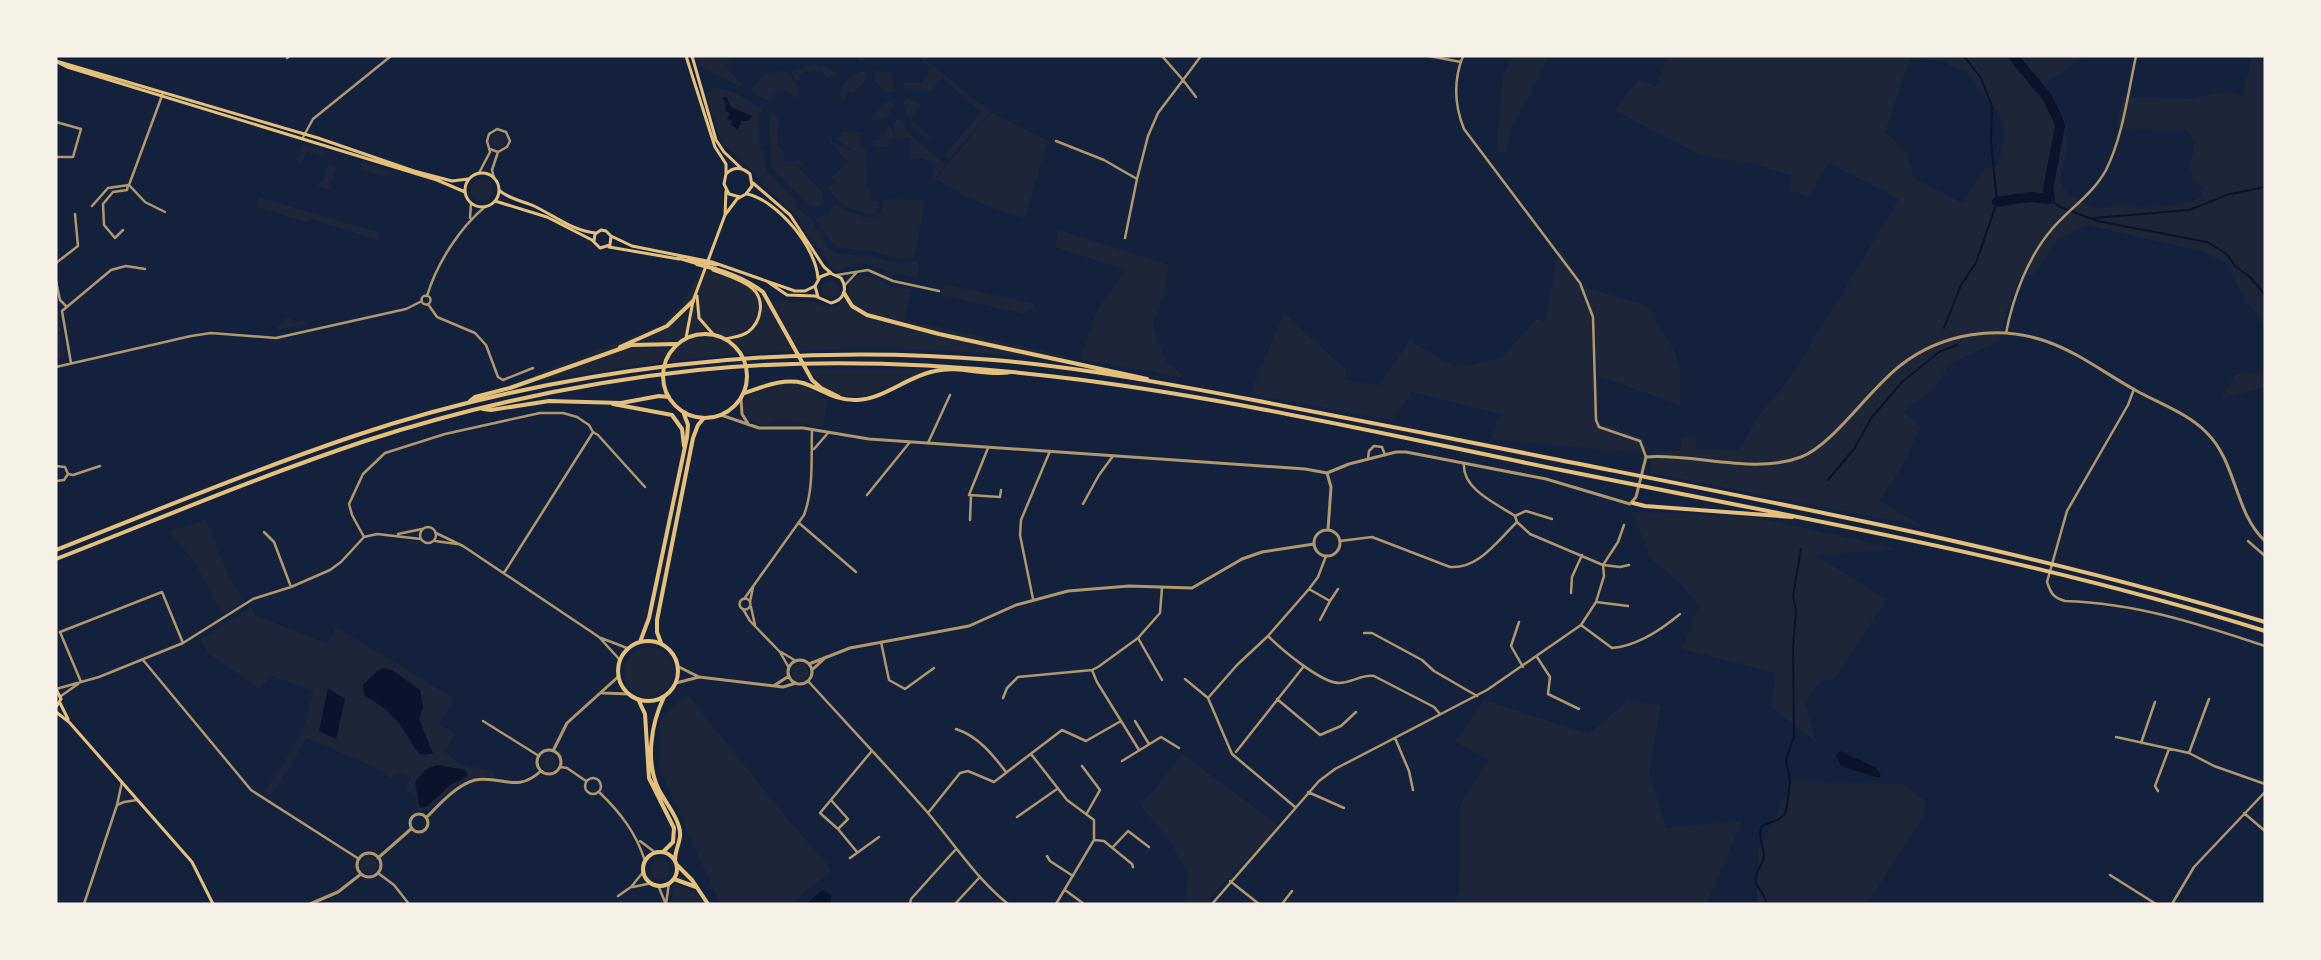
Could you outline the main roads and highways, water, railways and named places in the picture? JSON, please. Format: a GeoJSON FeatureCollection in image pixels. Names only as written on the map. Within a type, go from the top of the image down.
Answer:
{"type":"FeatureCollection","features":[{"type":"Feature","properties":{"kind":"main road"},"geometry":{"type":"LineString","coordinates":[[686,56],[715,147],[726,164],[724,184],[726,191],[725,215],[704,276],[693,301],[686,338]]}},
{"type":"Feature","properties":{"kind":"main road"},"geometry":{"type":"LineString","coordinates":[[692,56],[716,140],[724,152],[750,174],[752,182],[790,215],[824,267],[835,274],[844,285],[844,293],[852,306],[867,315],[986,344],[1139,376],[1156,382]]}},
{"type":"Feature","properties":{"kind":"main road"},"geometry":{"type":"LineString","coordinates":[[56,61],[67,67],[304,133],[414,171],[452,181],[468,179],[479,173],[494,178],[499,190],[572,226],[597,232],[606,231],[611,236],[632,246],[696,257],[795,291],[805,291],[815,286]]}},
{"type":"Feature","properties":{"kind":"main road"},"geometry":{"type":"LineString","coordinates":[[162,94],[451,184],[465,192],[470,202],[478,206],[486,206],[495,201],[499,190]]}},
{"type":"Feature","properties":{"kind":"main road"},"geometry":{"type":"LineString","coordinates":[[726,174],[732,169],[743,169]]}},
{"type":"Feature","properties":{"kind":"main road"},"geometry":{"type":"LineString","coordinates":[[465,192],[468,179]]}},
{"type":"Feature","properties":{"kind":"main road"},"geometry":{"type":"LineString","coordinates":[[725,215],[740,197],[746,194],[752,182]]}},
{"type":"Feature","properties":{"kind":"main road"},"geometry":{"type":"LineString","coordinates":[[726,191],[732,196],[740,197]]}},
{"type":"Feature","properties":{"kind":"main road"},"geometry":{"type":"LineString","coordinates":[[746,194],[764,201],[782,214],[812,256],[818,279]]}},
{"type":"Feature","properties":{"kind":"main road"},"geometry":{"type":"LineString","coordinates":[[495,201],[538,213],[594,242],[600,248],[608,246],[725,266]]}},
{"type":"Feature","properties":{"kind":"main road"},"geometry":{"type":"LineString","coordinates":[[594,242],[597,232]]}},
{"type":"Feature","properties":{"kind":"main road"},"geometry":{"type":"LineString","coordinates":[[608,246],[611,236]]}},
{"type":"Feature","properties":{"kind":"main road"},"geometry":{"type":"LineString","coordinates":[[678,258],[733,275],[751,283],[763,292],[808,375],[821,388],[848,400]]}},
{"type":"Feature","properties":{"kind":"main road"},"geometry":{"type":"LineString","coordinates":[[697,264],[742,282],[755,291],[758,297],[760,313],[754,326],[743,335],[726,339]]}},
{"type":"Feature","properties":{"kind":"main road"},"geometry":{"type":"LineString","coordinates":[[818,297],[815,286],[818,279],[823,275],[835,274]]}},
{"type":"Feature","properties":{"kind":"main road"},"geometry":{"type":"LineString","coordinates":[[768,282],[787,295],[818,297],[825,302],[834,302],[844,293]]}},
{"type":"Feature","properties":{"kind":"main road"},"geometry":{"type":"LineString","coordinates":[[699,288],[696,300],[697,314],[713,334]]}},
{"type":"Feature","properties":{"kind":"main road"},"geometry":{"type":"LineString","coordinates":[[618,348],[667,326],[693,301]]}},
{"type":"Feature","properties":{"kind":"main road"},"geometry":{"type":"LineString","coordinates":[[640,642],[650,618],[688,425],[683,412],[669,397],[665,387],[664,371],[670,352],[686,338],[700,334],[713,334],[726,339],[736,347],[747,367],[746,386],[741,399],[721,415],[704,418],[683,412]]}},
{"type":"Feature","properties":{"kind":"main road"},"geometry":{"type":"LineString","coordinates":[[469,403],[475,397],[525,383],[618,348],[642,343],[678,344]]}},
{"type":"Feature","properties":{"kind":"main road"},"geometry":{"type":"LineString","coordinates":[[56,550],[328,446],[469,403],[556,383],[702,362],[814,355],[895,355],[983,360],[1067,369],[1156,382],[1374,423],[1960,541],[2120,580],[2265,622]]}},
{"type":"Feature","properties":{"kind":"main road"},"geometry":{"type":"LineString","coordinates":[[56,559],[354,445],[480,408],[629,379],[744,367],[869,362],[946,365],[1016,371],[1120,384],[1235,405],[2014,562],[2146,596],[2265,631]]}},
{"type":"Feature","properties":{"kind":"main road"},"geometry":{"type":"LineString","coordinates":[[744,393],[764,385],[791,382],[804,384],[833,398],[848,400],[870,398],[929,372],[942,369],[1004,373],[1016,371]]}},
{"type":"Feature","properties":{"kind":"main road"},"geometry":{"type":"LineString","coordinates":[[480,408],[491,410],[549,401],[631,402],[659,396],[669,397]]}},
{"type":"Feature","properties":{"kind":"main road"},"geometry":{"type":"LineString","coordinates":[[604,402],[672,415],[682,429],[684,446]]}},
{"type":"Feature","properties":{"kind":"main road"},"geometry":{"type":"LineString","coordinates":[[675,860],[680,841],[679,826],[656,784],[652,767],[655,716],[664,697],[676,683],[678,667],[675,657],[661,643],[657,632],[661,600],[693,438],[698,425],[704,418]]}},
{"type":"Feature","properties":{"kind":"main road"},"geometry":{"type":"LineString","coordinates":[[1632,503],[1645,506],[1757,514],[1784,519],[1795,517]]}},
{"type":"Feature","properties":{"kind":"main road"},"geometry":{"type":"LineString","coordinates":[[661,643],[640,642],[627,648],[620,660],[619,676],[622,686],[629,694],[638,699],[649,702],[664,697]]}},
{"type":"Feature","properties":{"kind":"main road"},"geometry":{"type":"LineString","coordinates":[[56,689],[61,696],[60,703],[69,722]]}},
{"type":"Feature","properties":{"kind":"main road"},"geometry":{"type":"LineString","coordinates":[[638,699],[645,714],[649,778],[674,828],[673,842],[663,852],[656,853],[645,861],[644,872],[652,883],[658,885],[669,883],[674,879],[677,865]]}},
{"type":"Feature","properties":{"kind":"main road"},"geometry":{"type":"LineString","coordinates":[[56,707],[60,703]]}},
{"type":"Feature","properties":{"kind":"main road"},"geometry":{"type":"LineString","coordinates":[[56,712],[69,722],[192,862],[212,904]]}},
{"type":"Feature","properties":{"kind":"main road"},"geometry":{"type":"LineString","coordinates":[[663,852],[675,860],[677,865],[698,888],[708,904]]}},
{"type":"Feature","properties":{"kind":"main road"},"geometry":{"type":"LineString","coordinates":[[674,879],[688,882],[698,888]]}},
{"type":"Feature","properties":{"kind":"waterway"},"geometry":{"type":"LineString","coordinates":[[1944,328],[1961,285],[1976,263],[1997,202],[1991,141],[1992,106],[1981,78],[1964,56]]}},
{"type":"Feature","properties":{"kind":"waterway"},"geometry":{"type":"LineString","coordinates":[[1997,202],[2029,197],[2050,199],[2048,189],[2060,127],[2047,97],[2013,56]]}},
{"type":"Feature","properties":{"kind":"waterway"},"geometry":{"type":"LineString","coordinates":[[2094,218],[2190,210],[2226,195],[2265,187]]}},
{"type":"Feature","properties":{"kind":"waterway"},"geometry":{"type":"LineString","coordinates":[[2050,199],[2058,206],[2097,221],[2207,242],[2227,254],[2235,266],[2251,278],[2265,295]]}},
{"type":"Feature","properties":{"kind":"waterway"},"geometry":{"type":"LineString","coordinates":[[1828,480],[1854,449],[1872,417],[1902,382],[1939,352],[1957,345]]}},
{"type":"Feature","properties":{"kind":"waterway"},"geometry":{"type":"LineString","coordinates":[[1766,904],[1765,898],[1756,883],[1756,877],[1764,855],[1760,831],[1762,826],[1779,819],[1785,814],[1787,807],[1790,781],[1786,760],[1794,736],[1793,648],[1796,611],[1793,596],[1801,549]]}}]}
